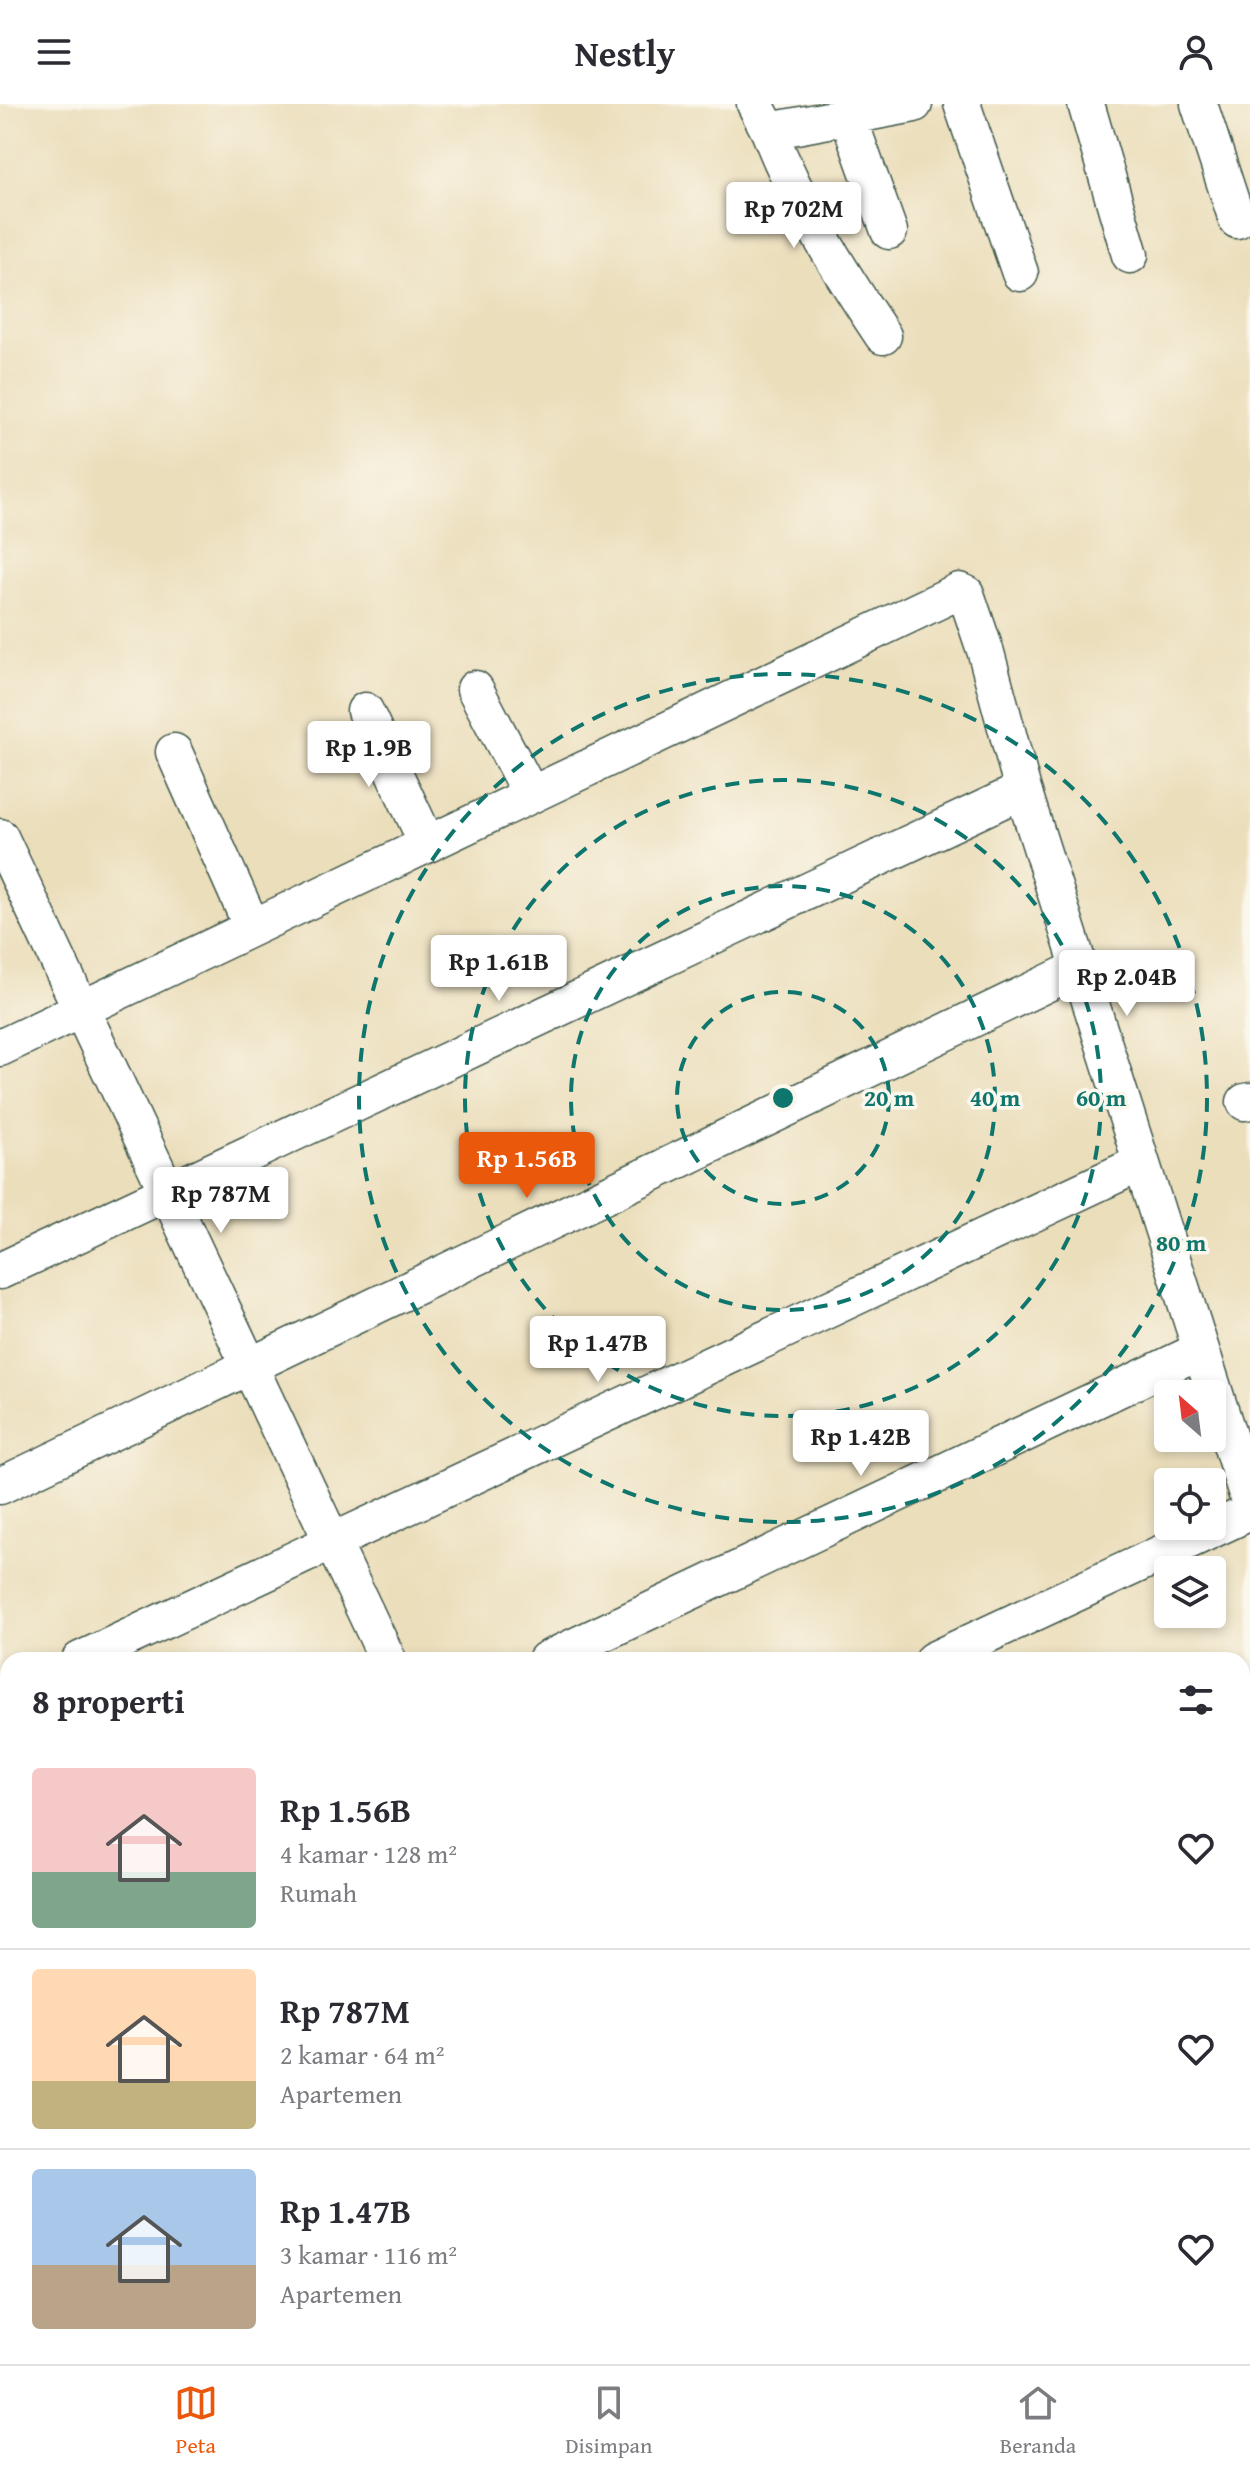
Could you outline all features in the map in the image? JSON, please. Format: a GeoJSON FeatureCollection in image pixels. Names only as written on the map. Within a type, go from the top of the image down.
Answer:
{"type":"FeatureCollection","features":[{"type":"Feature","properties":{"kind":"street"},"geometry":{"type":"LineString","coordinates":[[883,336],[850,289],[791,188],[762,118],[849,119],[914,104]]}},
{"type":"Feature","properties":{"kind":"street"},"geometry":{"type":"LineString","coordinates":[[962,104],[1020,273]]}},
{"type":"Feature","properties":{"kind":"street"},"geometry":{"type":"LineString","coordinates":[[1086,104],[1130,255]]}},
{"type":"Feature","properties":{"kind":"street"},"geometry":{"type":"LineString","coordinates":[[1199,104],[1237,220]]}},
{"type":"Feature","properties":{"kind":"street"},"geometry":{"type":"LineString","coordinates":[[849,119],[889,231]]}},
{"type":"Feature","properties":{"kind":"street"},"geometry":{"type":"LineString","coordinates":[[0,1048],[954,590],[966,594],[986,653],[1023,790],[1250,1504]]}},
{"type":"Feature","properties":{"kind":"street"},"geometry":{"type":"LineString","coordinates":[[475,689],[530,793]]}},
{"type":"Feature","properties":{"kind":"street"},"geometry":{"type":"LineString","coordinates":[[365,711],[427,843]]}},
{"type":"Feature","properties":{"kind":"street"},"geometry":{"type":"LineString","coordinates":[[174,752],[252,927]]}},
{"type":"Feature","properties":{"kind":"street"},"geometry":{"type":"LineString","coordinates":[[0,1271],[1023,790]]}},
{"type":"Feature","properties":{"kind":"street"},"geometry":{"type":"LineString","coordinates":[[0,838],[384,1652]]}},
{"type":"Feature","properties":{"kind":"street"},"geometry":{"type":"LineString","coordinates":[[0,1486],[1079,968]]}},
{"type":"Feature","properties":{"kind":"street"},"geometry":{"type":"LineString","coordinates":[[97,1652],[1141,1163]]}},
{"type":"Feature","properties":{"kind":"street"},"geometry":{"type":"LineString","coordinates":[[563,1652],[1201,1350]]}},
{"type":"Feature","properties":{"kind":"street"},"geometry":{"type":"LineString","coordinates":[[950,1652],[1250,1512]]}}]}
